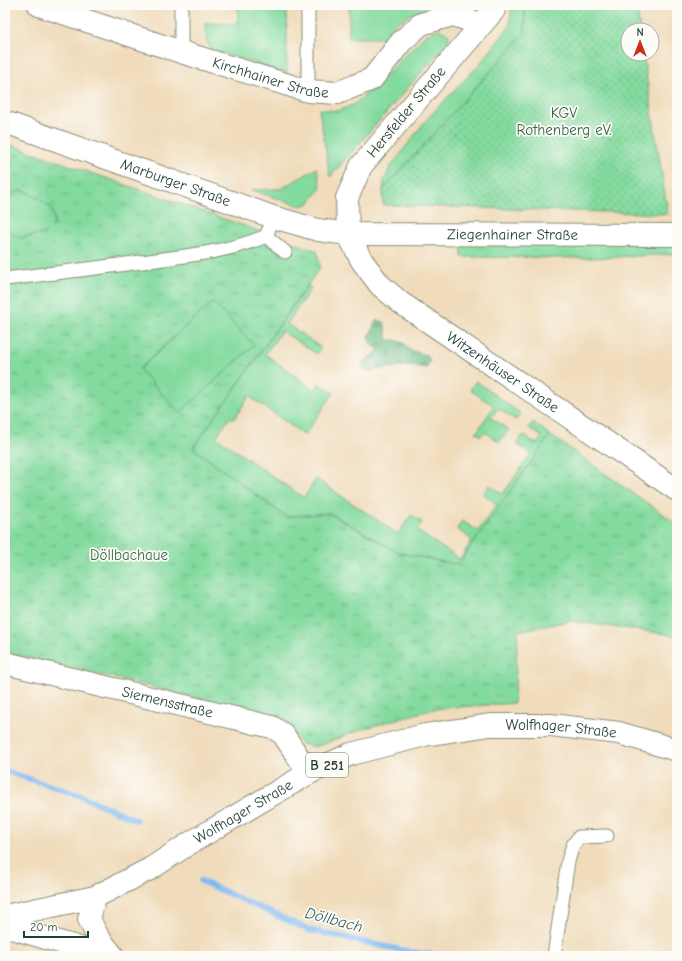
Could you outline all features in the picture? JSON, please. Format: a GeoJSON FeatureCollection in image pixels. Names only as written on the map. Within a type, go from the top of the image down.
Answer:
{"type":"FeatureCollection","features":[{"type":"Feature","properties":{"kind":"street","name":"Kirchhainer Straße"},"geometry":{"type":"LineString","coordinates":[[39,5],[181,52],[308,91],[337,93],[372,79],[401,42],[421,24],[453,15],[481,24]]}},
{"type":"Feature","properties":{"kind":"street","name":"Hersfelder Straße"},"geometry":{"type":"LineString","coordinates":[[348,234],[347,198],[360,166],[494,10],[494,5]]}},
{"type":"Feature","properties":{"kind":"street","name":"Marburger Straße"},"geometry":{"type":"LineString","coordinates":[[5,122],[270,227],[318,230],[348,234]]}},
{"type":"Feature","properties":{"kind":"street","name":"Ziegenhainer Straße"},"geometry":{"type":"LineString","coordinates":[[348,234],[677,235]]}},
{"type":"Feature","properties":{"kind":"street","name":"Witzenhäuser Straße"},"geometry":{"type":"LineString","coordinates":[[348,234],[362,261],[380,285],[401,303],[677,490]]}},
{"type":"Feature","properties":{"kind":"street","name":"Siemensstraße"},"geometry":{"type":"LineString","coordinates":[[5,663],[272,727],[282,734],[309,773]]}},
{"type":"Feature","properties":{"kind":"street","name":"Wolfhager Straße"},"geometry":{"type":"LineString","coordinates":[[5,916],[95,897],[150,869],[190,843],[309,773],[351,754],[425,735],[490,725],[551,725],[619,733],[677,750]]}},
{"type":"Feature","properties":{"kind":"street"},"geometry":{"type":"LineString","coordinates":[[95,897],[89,919],[98,938],[113,956]]}},
{"type":"Feature","properties":{"kind":"street"},"geometry":{"type":"LineString","coordinates":[[5,926],[107,956]]}},
{"type":"Feature","properties":{"kind":"lane"},"geometry":{"type":"LineString","coordinates":[[181,5],[181,52]]}},
{"type":"Feature","properties":{"kind":"lane"},"geometry":{"type":"LineString","coordinates":[[308,5],[308,91]]}},
{"type":"Feature","properties":{"kind":"lane"},"geometry":{"type":"LineString","coordinates":[[5,279],[207,253],[256,240],[270,227],[285,252]]}},
{"type":"Feature","properties":{"kind":"lane"},"geometry":{"type":"LineString","coordinates":[[554,956],[568,861],[574,845],[579,837],[608,836]]}},
{"type":"Feature","properties":{"kind":"green space"},"geometry":{"type":"Polygon","coordinates":[[[238,5],[287,5],[287,73],[214,51],[209,45],[205,35],[205,23],[238,24],[238,5]]]}},
{"type":"Feature","properties":{"kind":"green space"},"geometry":{"type":"Polygon","coordinates":[[[349,5],[443,5],[415,12],[396,23],[383,38],[349,38],[349,5]]]}},
{"type":"Feature","properties":{"kind":"green space"},"geometry":{"type":"Polygon","coordinates":[[[511,5],[525,5],[525,33],[383,190],[384,181],[390,168],[426,120],[479,65],[510,26],[511,5]]]}},
{"type":"Feature","properties":{"kind":"green space","name":"KGV Rothenberg eV."},"geometry":{"type":"Polygon","coordinates":[[[525,5],[636,5],[639,22],[620,22],[620,62],[644,62],[668,214],[383,205],[383,190],[525,33],[525,5]]]}},
{"type":"Feature","properties":{"kind":"green space"},"geometry":{"type":"Polygon","coordinates":[[[438,29],[449,34],[448,42],[330,177],[319,109],[337,111],[353,105],[371,90],[424,36],[438,29]]]}},
{"type":"Feature","properties":{"kind":"green space","name":"Döllbachaue"},"geometry":{"type":"Polygon","coordinates":[[[5,143],[317,251],[320,267],[193,448],[286,517],[329,513],[400,553],[458,565],[550,435],[677,524],[677,638],[667,634],[569,621],[518,631],[514,703],[433,709],[362,729],[316,747],[301,744],[286,719],[5,652],[5,226],[12,234],[20,238],[45,233],[54,224],[54,217],[49,206],[45,202],[23,190],[13,193],[5,208],[5,143]],[[213,302],[139,369],[180,413],[254,345],[213,302]]]}},
{"type":"Feature","properties":{"kind":"green space"},"geometry":{"type":"Polygon","coordinates":[[[317,168],[321,188],[309,203],[301,206],[251,190],[281,189],[317,168]]]}},
{"type":"Feature","properties":{"kind":"green space"},"geometry":{"type":"Polygon","coordinates":[[[23,190],[45,202],[52,211],[54,224],[45,233],[20,238],[12,234],[5,226],[6,205],[13,193],[23,190]]]}},
{"type":"Feature","properties":{"kind":"green space"},"geometry":{"type":"Polygon","coordinates":[[[677,240],[677,254],[593,258],[462,257],[461,244],[677,240]]]}},
{"type":"Feature","properties":{"kind":"green space"},"geometry":{"type":"Polygon","coordinates":[[[308,285],[311,288],[287,324],[321,348],[317,354],[282,331],[265,354],[314,390],[319,384],[334,393],[304,435],[249,396],[234,419],[230,417],[216,437],[304,498],[316,479],[398,534],[411,515],[422,522],[417,531],[460,559],[472,540],[457,529],[462,521],[478,531],[497,504],[483,494],[489,485],[503,494],[531,454],[517,444],[523,435],[537,444],[542,437],[529,428],[533,422],[550,435],[458,565],[400,553],[329,513],[286,517],[193,448],[308,285]]]}},
{"type":"Feature","properties":{"kind":"green space"},"geometry":{"type":"Polygon","coordinates":[[[213,301],[254,345],[180,414],[139,370],[213,301]]]}},
{"type":"Feature","properties":{"kind":"green space"},"geometry":{"type":"Polygon","coordinates":[[[377,320],[384,322],[388,340],[395,340],[404,343],[408,349],[426,355],[430,360],[427,368],[409,366],[392,367],[369,372],[362,368],[363,362],[378,352],[378,349],[371,344],[369,336],[377,320]]]}},
{"type":"Feature","properties":{"kind":"green space"},"geometry":{"type":"Polygon","coordinates":[[[476,381],[521,414],[516,420],[498,408],[491,418],[509,430],[499,442],[485,432],[481,436],[476,433],[494,406],[470,390],[476,381]]]}},
{"type":"Feature","properties":{"kind":"waterway","name":"Döllbach"},"geometry":{"type":"LineString","coordinates":[[5,771],[79,795],[136,820]]}},
{"type":"Feature","properties":{"kind":"waterway","name":"Döllbach"},"geometry":{"type":"LineString","coordinates":[[201,881],[309,930],[410,952],[443,956]]}}]}
